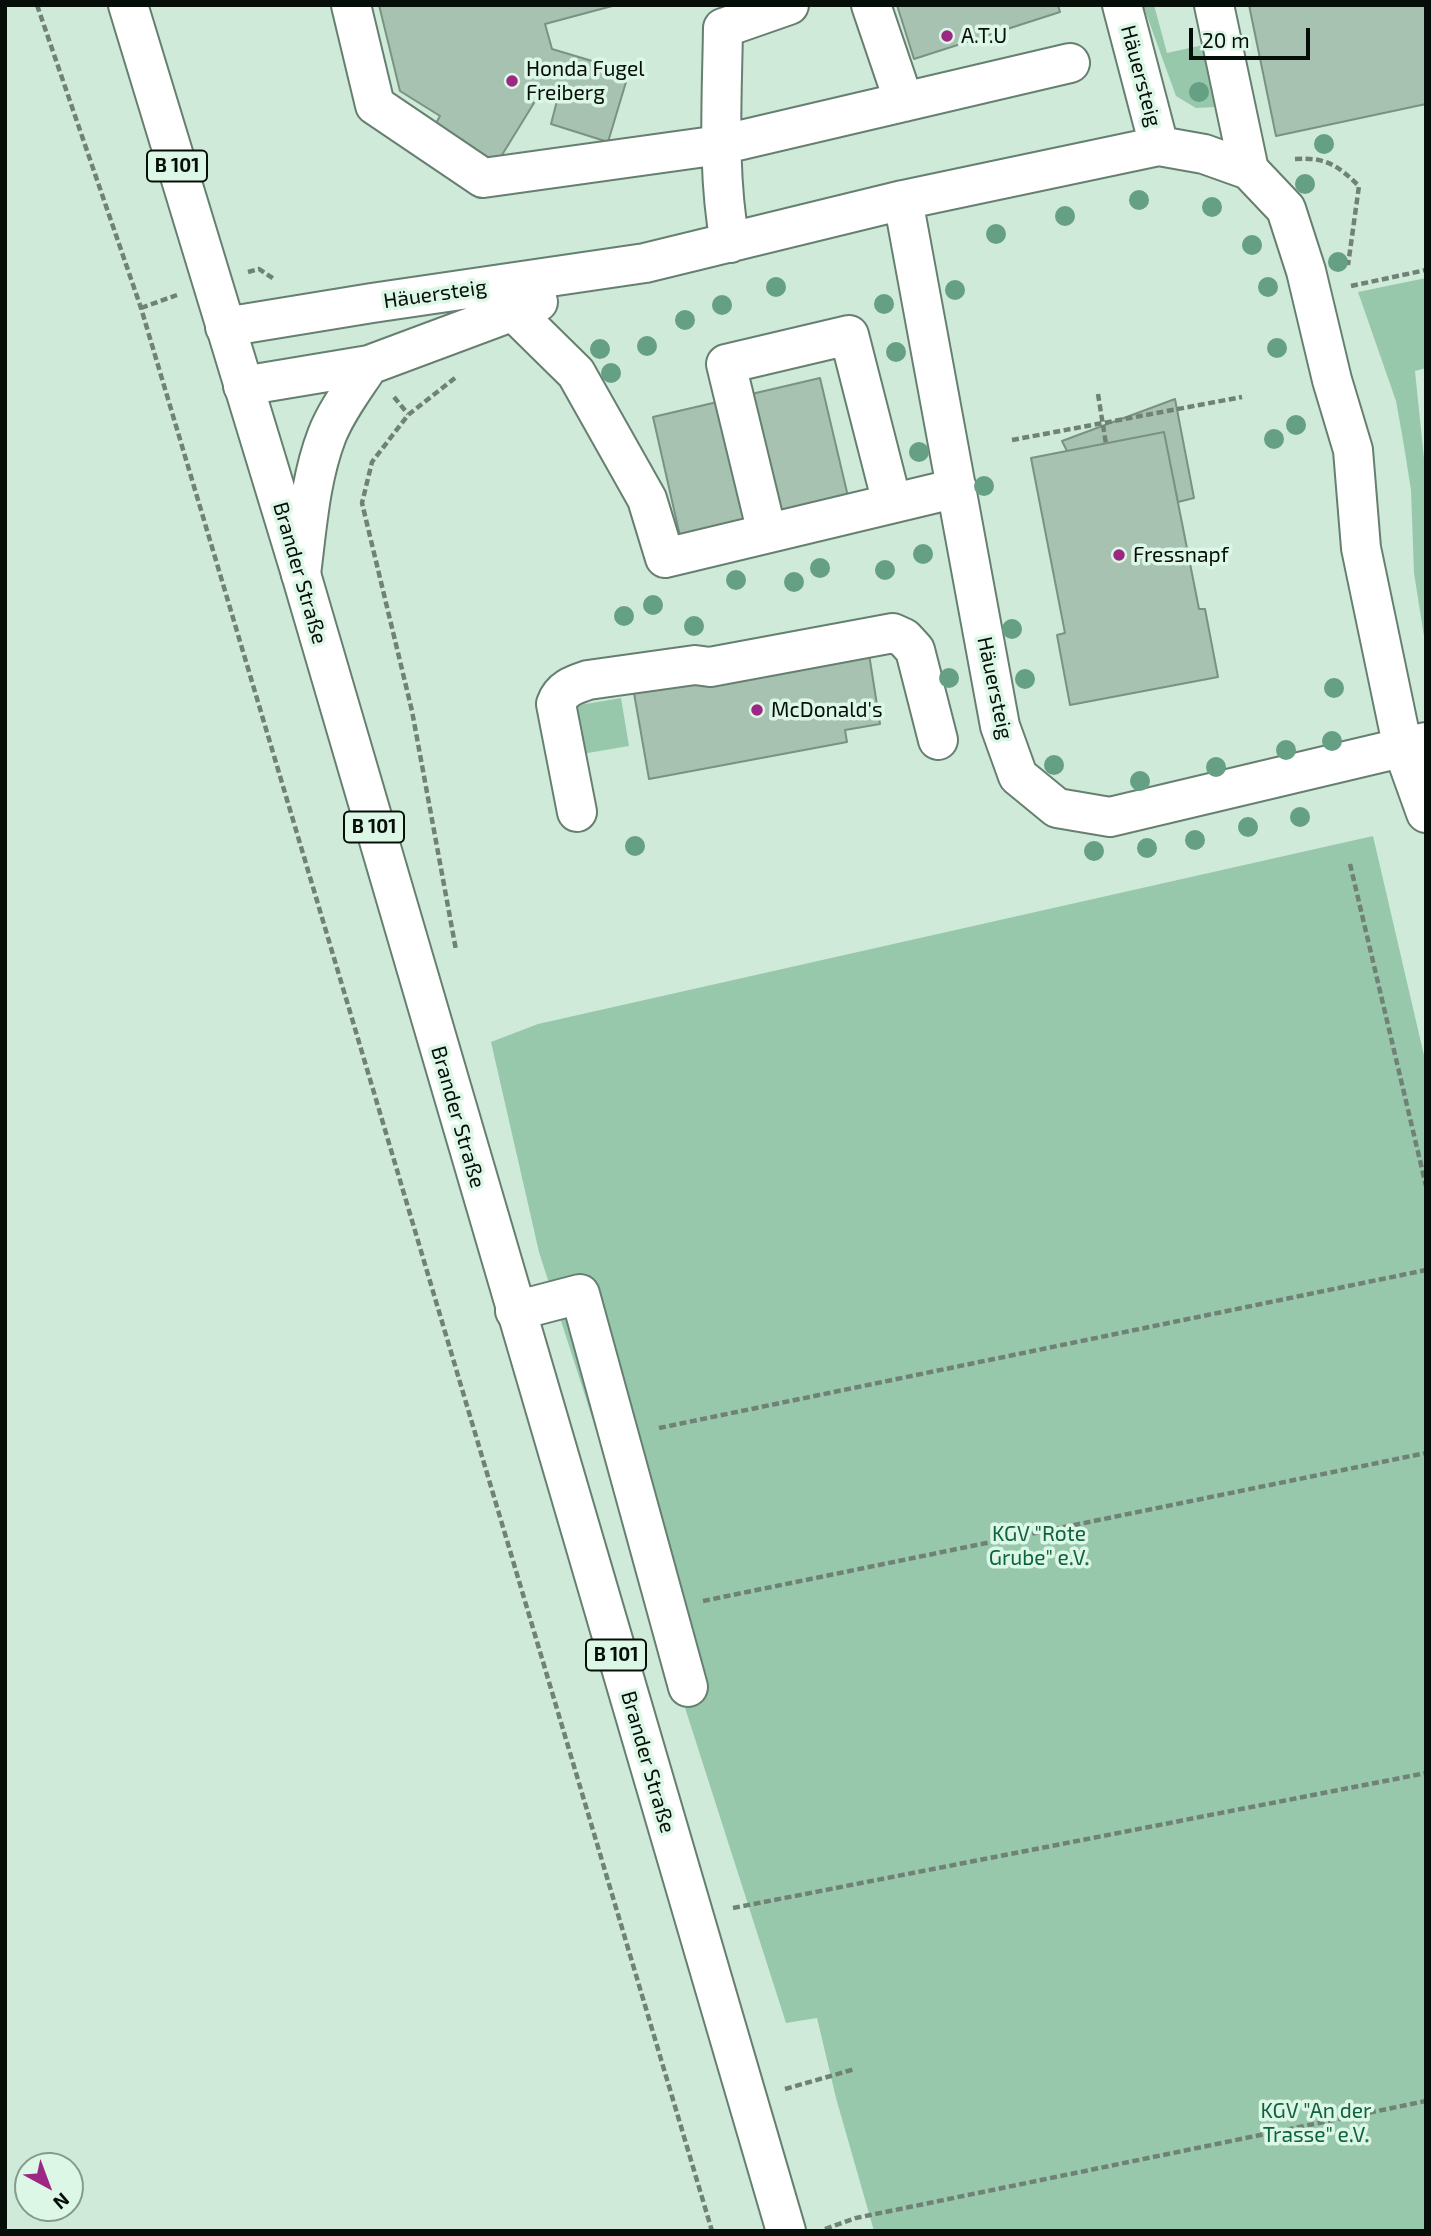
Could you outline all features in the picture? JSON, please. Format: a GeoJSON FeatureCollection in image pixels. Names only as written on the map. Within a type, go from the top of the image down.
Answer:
{"type":"FeatureCollection","features":[{"type":"Feature","properties":{"kind":"street","name":"Brander Straße"},"geometry":{"type":"LineString","coordinates":[[128,5],[301,574],[786,2231]]}},
{"type":"Feature","properties":{"kind":"street"},"geometry":{"type":"LineString","coordinates":[[351,5],[375,106],[483,178],[720,145],[1070,63]]}},
{"type":"Feature","properties":{"kind":"street"},"geometry":{"type":"LineString","coordinates":[[730,243],[720,145],[723,28],[789,5]]}},
{"type":"Feature","properties":{"kind":"street"},"geometry":{"type":"LineString","coordinates":[[871,5],[904,102]]}},
{"type":"Feature","properties":{"kind":"street","name":"Häuersteig"},"geometry":{"type":"LineString","coordinates":[[1122,5],[1159,146]]}},
{"type":"Feature","properties":{"kind":"street"},"geometry":{"type":"LineString","coordinates":[[1214,5],[1249,170]]}},
{"type":"Feature","properties":{"kind":"street","name":"Häuersteig"},"geometry":{"type":"LineString","coordinates":[[225,327],[645,263],[903,201],[1159,146],[1204,154],[1249,170],[1286,209],[1306,271],[1332,380],[1353,450],[1361,548],[1414,745],[1426,813]]}},
{"type":"Feature","properties":{"kind":"street","name":"Häuersteig"},"geometry":{"type":"LineString","coordinates":[[903,201],[1000,726],[1018,776],[1057,808],[1110,817],[1414,745]]}},
{"type":"Feature","properties":{"kind":"street","name":"Häuersteig"},"geometry":{"type":"LineString","coordinates":[[243,386],[369,365],[645,263]]}},
{"type":"Feature","properties":{"kind":"street"},"geometry":{"type":"LineString","coordinates":[[513,311],[576,373],[647,499],[665,558],[957,488]]}},
{"type":"Feature","properties":{"kind":"street"},"geometry":{"type":"LineString","coordinates":[[767,533],[726,364],[849,335],[892,503]]}},
{"type":"Feature","properties":{"kind":"street"},"geometry":{"type":"LineString","coordinates":[[301,574],[312,489],[326,436],[336,415],[369,365]]}},
{"type":"Feature","properties":{"kind":"street"},"geometry":{"type":"LineString","coordinates":[[577,812],[556,704],[560,694],[588,680],[695,665],[710,667],[893,633],[904,638],[915,650],[939,740]]}},
{"type":"Feature","properties":{"kind":"street"},"geometry":{"type":"LineString","coordinates":[[515,1311],[580,1294],[688,1687]]}},
{"type":"Feature","properties":{"kind":"path"},"geometry":{"type":"LineString","coordinates":[[37,5],[141,308],[712,2231]]}},
{"type":"Feature","properties":{"kind":"path"},"geometry":{"type":"LineString","coordinates":[[1346,275],[1359,186]]}},
{"type":"Feature","properties":{"kind":"path"},"geometry":{"type":"LineString","coordinates":[[1345,288],[1426,270]]}},
{"type":"Feature","properties":{"kind":"path"},"geometry":{"type":"LineString","coordinates":[[456,954],[412,711],[362,503],[372,462],[408,415],[458,375]]}},
{"type":"Feature","properties":{"kind":"path"},"geometry":{"type":"LineString","coordinates":[[1098,394],[1106,444]]}},
{"type":"Feature","properties":{"kind":"path"},"geometry":{"type":"LineString","coordinates":[[1012,440],[1242,397]]}},
{"type":"Feature","properties":{"kind":"path"},"geometry":{"type":"LineString","coordinates":[[1350,864],[1426,1186]]}},
{"type":"Feature","properties":{"kind":"path"},"geometry":{"type":"LineString","coordinates":[[619,1436],[1426,1270]]}},
{"type":"Feature","properties":{"kind":"path"},"geometry":{"type":"LineString","coordinates":[[667,1608],[1426,1453]]}},
{"type":"Feature","properties":{"kind":"path"},"geometry":{"type":"LineString","coordinates":[[693,1916],[1426,1773]]}},
{"type":"Feature","properties":{"kind":"path"},"geometry":{"type":"LineString","coordinates":[[747,2099],[855,2070]]}},
{"type":"Feature","properties":{"kind":"path"},"geometry":{"type":"LineString","coordinates":[[820,2231],[856,2218],[1426,2101]]}},
{"type":"Feature","properties":{"kind":"green space"},"geometry":{"type":"Polygon","coordinates":[[[1143,5],[1154,5],[1167,53],[1203,45],[1215,107],[1196,108],[1176,96],[1143,5]]]}},
{"type":"Feature","properties":{"kind":"green space"},"geometry":{"type":"Polygon","coordinates":[[[1426,278],[1426,368],[1415,371],[1426,478],[1426,649],[1414,573],[1411,490],[1396,401],[1358,292],[1426,278]]]}},
{"type":"Feature","properties":{"kind":"green space"},"geometry":{"type":"Polygon","coordinates":[[[621,698],[629,746],[576,755],[568,707],[621,698]]]}},
{"type":"Feature","properties":{"kind":"green space","name":"KGV \"Rote Grube\" e.V."},"geometry":{"type":"Polygon","coordinates":[[[1373,836],[1426,1064],[1426,2231],[874,2231],[836,2098],[817,2018],[786,2023],[539,1252],[491,1042],[538,1024],[1373,836]]]}},
{"type":"Feature","properties":{"kind":"building","name":"Honda Fugel Freiberg"},"geometry":{"type":"Polygon","coordinates":[[[379,5],[616,5],[545,24],[552,49],[629,72],[608,142],[551,124],[558,97],[536,90],[528,100],[534,103],[497,163],[435,125],[440,116],[400,91],[379,5]]]}},
{"type":"Feature","properties":{"kind":"building","name":"A.T.U"},"geometry":{"type":"Polygon","coordinates":[[[897,5],[1058,5],[1060,12],[914,59],[897,5]]]}},
{"type":"Feature","properties":{"kind":"building"},"geometry":{"type":"Polygon","coordinates":[[[1249,5],[1426,5],[1426,104],[1276,136],[1249,5]]]}},
{"type":"Feature","properties":{"kind":"building"},"geometry":{"type":"Polygon","coordinates":[[[820,378],[850,505],[682,545],[653,417],[820,378]]]}},
{"type":"Feature","properties":{"kind":"building"},"geometry":{"type":"Polygon","coordinates":[[[1175,399],[1194,498],[1178,502],[1164,432],[1067,451],[1062,441],[1175,399]]]}},
{"type":"Feature","properties":{"kind":"building","name":"Fressnapf"},"geometry":{"type":"Polygon","coordinates":[[[1164,432],[1199,609],[1205,609],[1218,677],[1070,705],[1057,635],[1065,633],[1031,458],[1164,432]]]}},
{"type":"Feature","properties":{"kind":"building","name":"McDonald's"},"geometry":{"type":"Polygon","coordinates":[[[869,654],[880,724],[845,730],[847,742],[649,779],[634,693],[869,654]]]}},
{"type":"Feature","properties":{"kind":"place","name":"A.T.U"},"geometry":{"type":"Point","coordinates":[947,36]}},
{"type":"Feature","properties":{"kind":"place","name":"Honda Fugel Freiberg"},"geometry":{"type":"Point","coordinates":[512,81]}},
{"type":"Feature","properties":{"kind":"place","name":"Fressnapf"},"geometry":{"type":"Point","coordinates":[1119,555]}},
{"type":"Feature","properties":{"kind":"place","name":"McDonald's"},"geometry":{"type":"Point","coordinates":[757,710]}},
{"type":"Feature","properties":{"kind":"park label","name":"KGV \"An der Trasse\" e.V."},"geometry":{"type":"Point","coordinates":[1316,2123]}}]}
